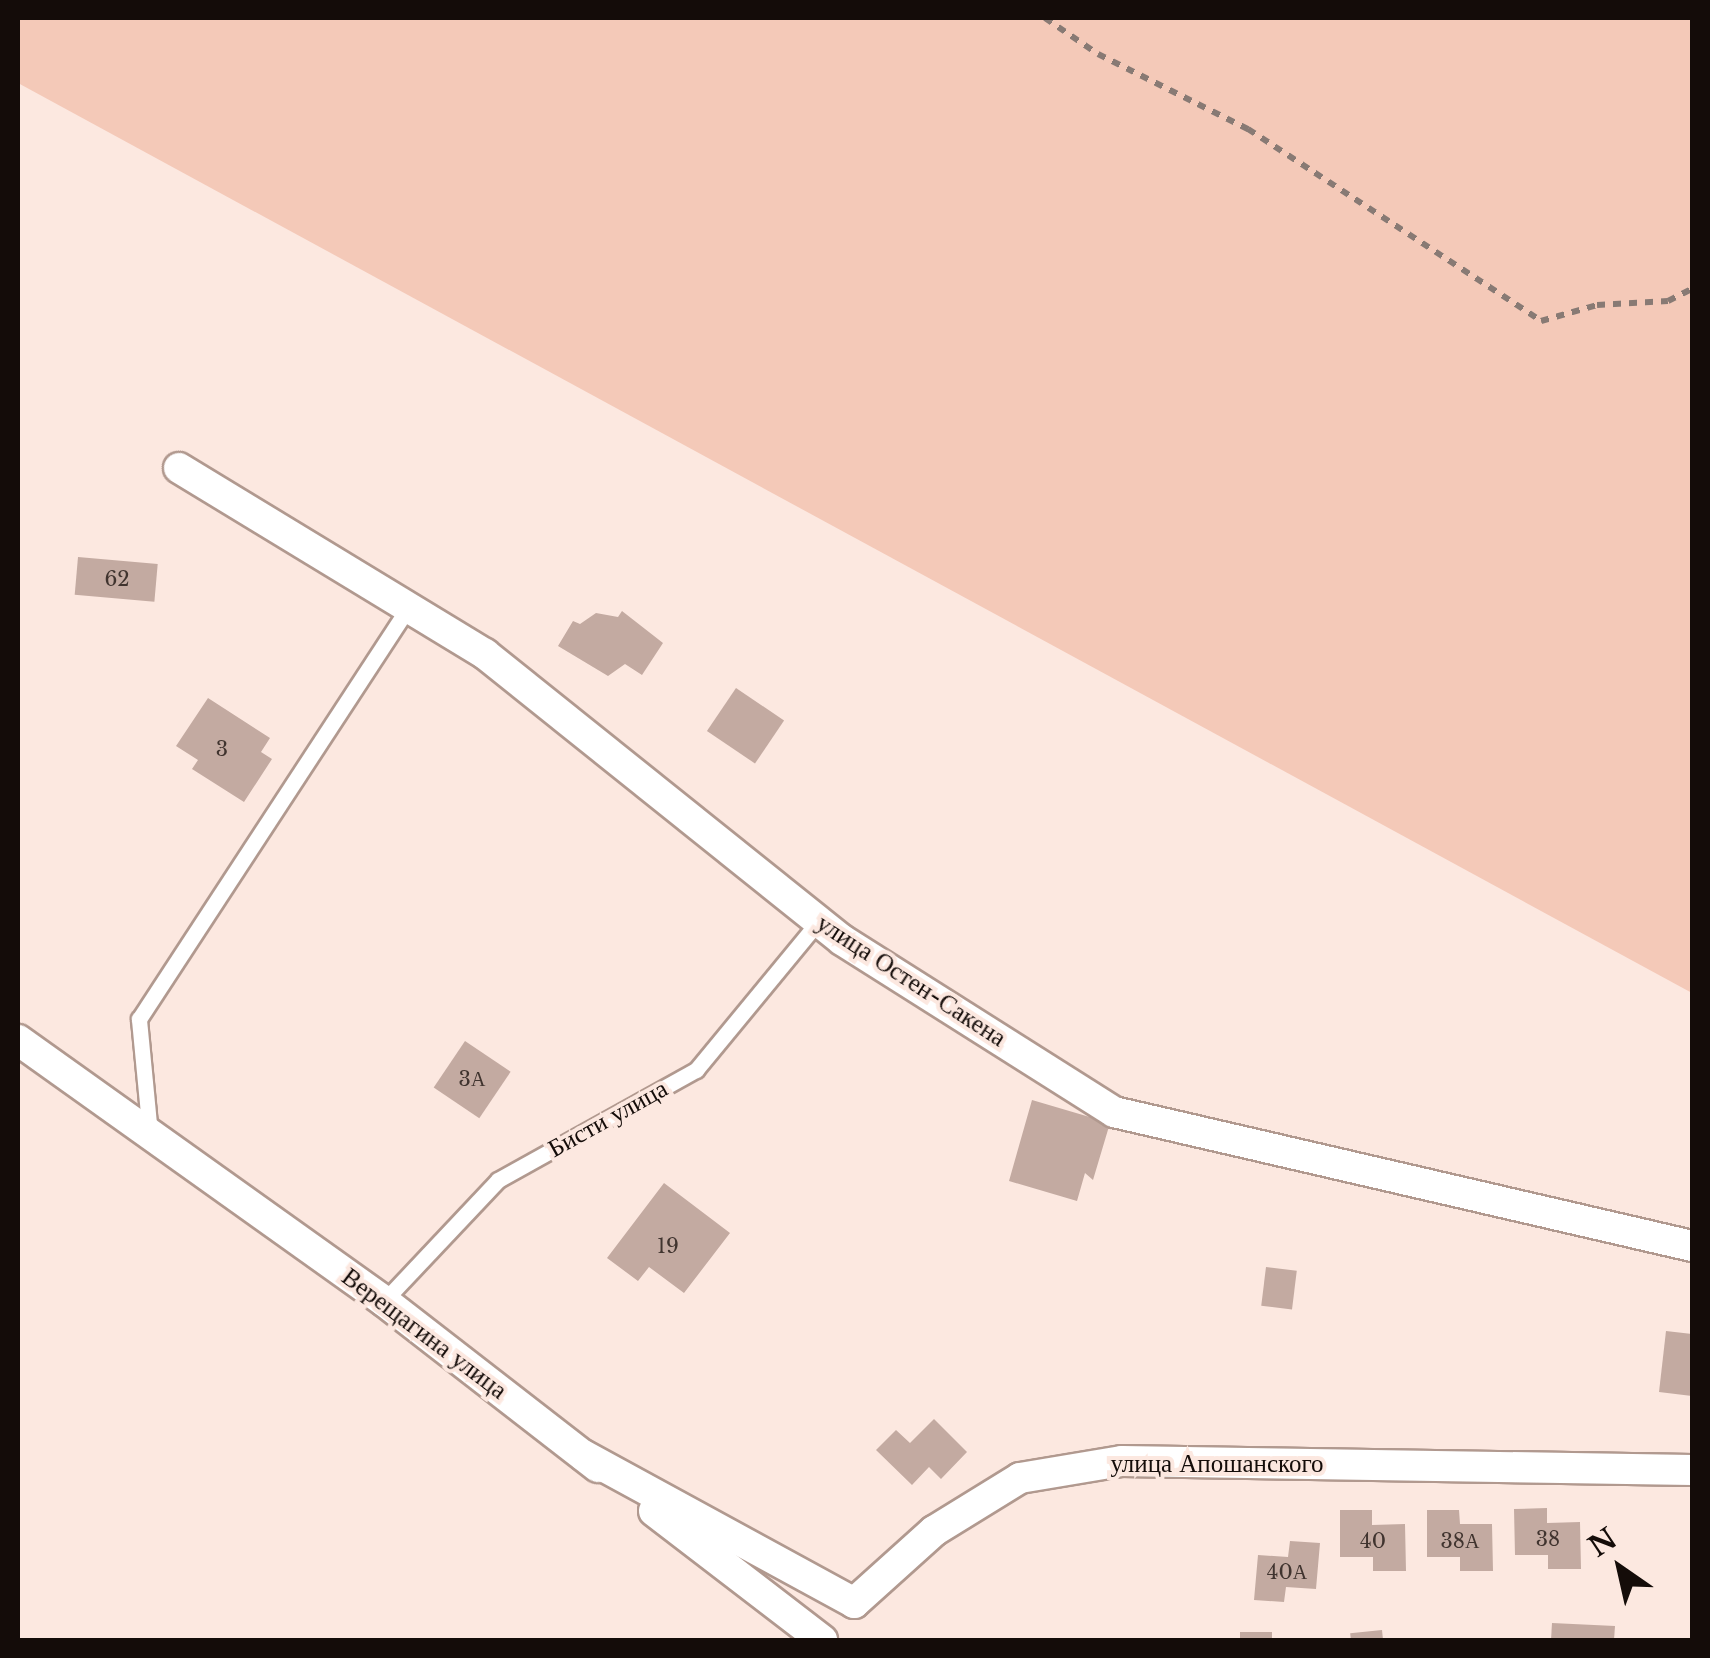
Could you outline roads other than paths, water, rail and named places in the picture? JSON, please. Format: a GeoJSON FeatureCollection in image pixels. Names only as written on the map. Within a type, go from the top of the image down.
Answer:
{"type":"FeatureCollection","features":[{"type":"Feature","properties":{"kind":"street","name":"улица Остен-Сакена"},"geometry":{"type":"LineString","coordinates":[[179,468],[485,654],[818,922],[1114,1112],[1692,1246]]}},
{"type":"Feature","properties":{"kind":"street","name":"Верещагина улица"},"geometry":{"type":"LineString","coordinates":[[18,1040],[384,1301],[822,1640]]}},
{"type":"Feature","properties":{"kind":"street","name":"улица Апошанского"},"geometry":{"type":"LineString","coordinates":[[583,1455],[854,1603],[934,1531],[1020,1478],[1122,1462],[1692,1470]]}},
{"type":"Feature","properties":{"kind":"lane"},"geometry":{"type":"LineString","coordinates":[[150,1134],[138,1018],[408,608]]}},
{"type":"Feature","properties":{"kind":"lane","name":"Бисти улица"},"geometry":{"type":"LineString","coordinates":[[384,1301],[498,1180],[696,1070],[818,922]]}}]}
